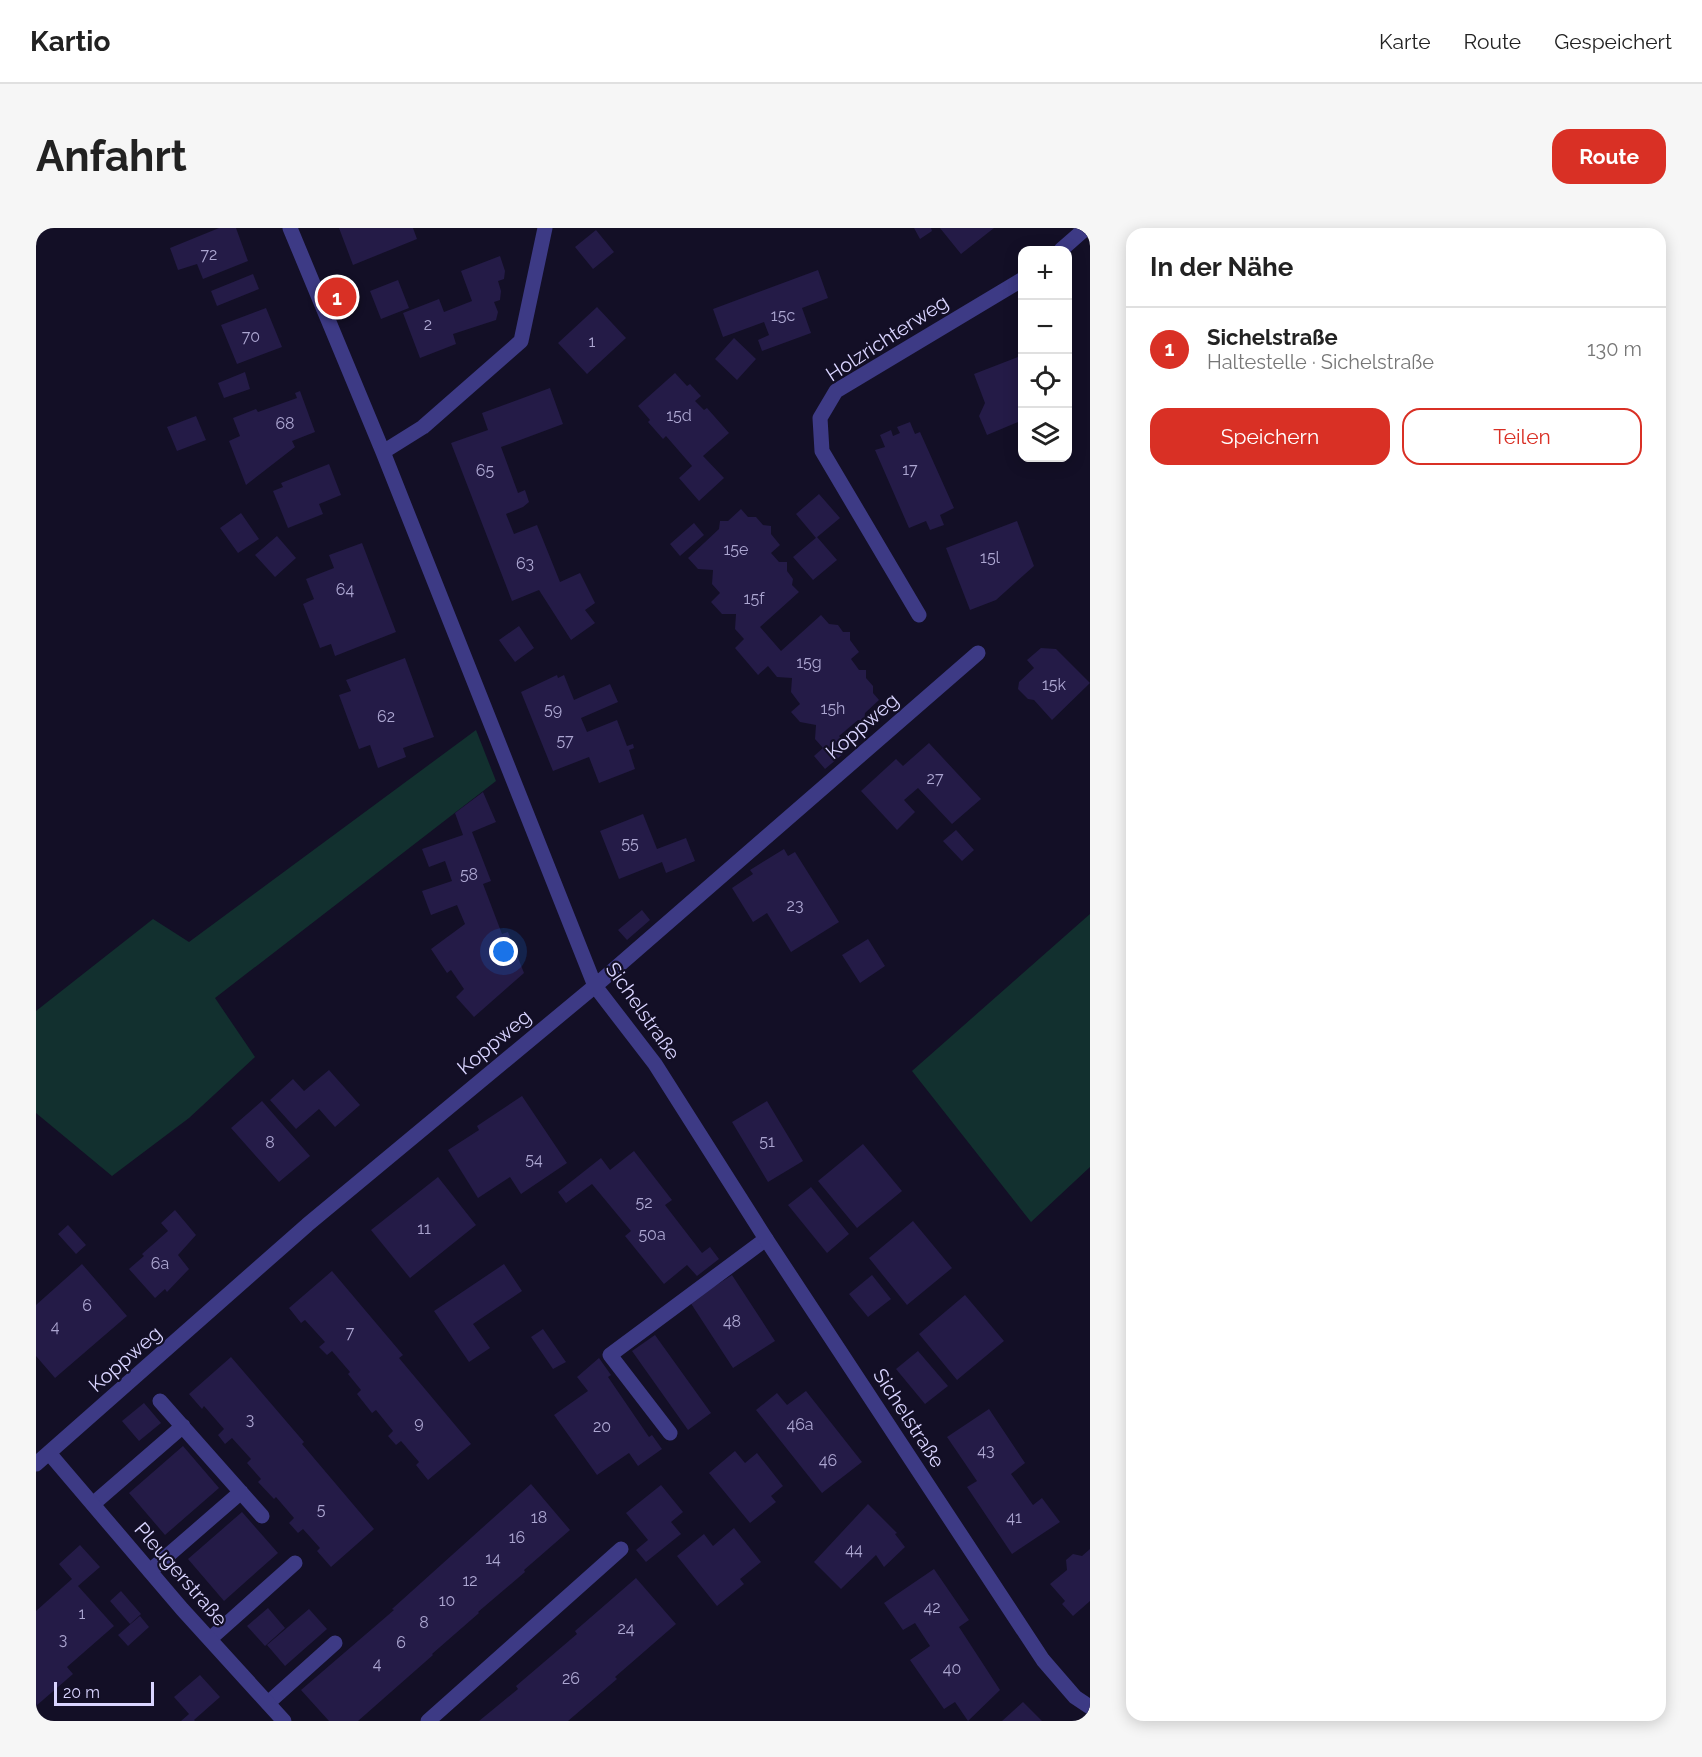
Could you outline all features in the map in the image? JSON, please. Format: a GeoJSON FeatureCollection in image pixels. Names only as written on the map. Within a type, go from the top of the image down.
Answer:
{"type":"FeatureCollection","features":[{"type":"Feature","properties":{"kind":"street","name":"Sichelstraße"},"geometry":{"type":"LineString","coordinates":[[290,228],[383,452],[595,986],[655,1064],[766,1239],[1043,1660],[1075,1697],[1090,1707]]}},
{"type":"Feature","properties":{"kind":"street"},"geometry":{"type":"LineString","coordinates":[[383,452],[423,428],[521,341],[544,228]]}},
{"type":"Feature","properties":{"kind":"street"},"geometry":{"type":"LineString","coordinates":[[1066,246],[1086,228]]}},
{"type":"Feature","properties":{"kind":"street","name":"Holzrichterweg"},"geometry":{"type":"LineString","coordinates":[[919,615],[822,452],[820,418],[836,391],[1018,282]]}},
{"type":"Feature","properties":{"kind":"street","name":"Koppweg"},"geometry":{"type":"LineString","coordinates":[[36,1464],[307,1225],[595,986],[978,653]]}},
{"type":"Feature","properties":{"kind":"street"},"geometry":{"type":"LineString","coordinates":[[670,1433],[610,1355],[766,1239]]}},
{"type":"Feature","properties":{"kind":"street"},"geometry":{"type":"LineString","coordinates":[[160,1401],[262,1516]]}},
{"type":"Feature","properties":{"kind":"street"},"geometry":{"type":"LineString","coordinates":[[93,1504],[183,1426]]}},
{"type":"Feature","properties":{"kind":"street","name":"Pleugerstraße"},"geometry":{"type":"LineString","coordinates":[[49,1453],[150,1571],[284,1721]]}},
{"type":"Feature","properties":{"kind":"street"},"geometry":{"type":"LineString","coordinates":[[150,1571],[241,1492]]}},
{"type":"Feature","properties":{"kind":"street"},"geometry":{"type":"LineString","coordinates":[[428,1721],[621,1550]]}},
{"type":"Feature","properties":{"kind":"street"},"geometry":{"type":"LineString","coordinates":[[210,1639],[295,1563]]}},
{"type":"Feature","properties":{"kind":"street"},"geometry":{"type":"LineString","coordinates":[[268,1703],[334,1643]]}},
{"type":"Feature","properties":{"kind":"green space"},"geometry":{"type":"Polygon","coordinates":[[[476,730],[496,781],[215,998],[255,1057],[189,1118],[112,1176],[36,1113],[36,1011],[153,919],[189,942],[476,730]]]}},
{"type":"Feature","properties":{"kind":"green space"},"geometry":{"type":"Polygon","coordinates":[[[1090,914],[1090,1167],[1031,1222],[912,1071],[1090,914]]]}},
{"type":"Feature","properties":{"kind":"building"},"geometry":{"type":"Polygon","coordinates":[[[219,228],[236,228],[248,261],[203,279],[197,264],[178,270],[170,248],[219,228]]]}},
{"type":"Feature","properties":{"kind":"building"},"geometry":{"type":"Polygon","coordinates":[[[339,228],[413,228],[417,239],[353,265],[339,228]]]}},
{"type":"Feature","properties":{"kind":"building"},"geometry":{"type":"Polygon","coordinates":[[[914,228],[931,228],[932,231],[920,239],[914,228]]]}},
{"type":"Feature","properties":{"kind":"building"},"geometry":{"type":"Polygon","coordinates":[[[940,228],[994,228],[961,254],[940,228]]]}},
{"type":"Feature","properties":{"kind":"building"},"geometry":{"type":"Polygon","coordinates":[[[596,230],[614,252],[593,269],[575,247],[596,230]]]}},
{"type":"Feature","properties":{"kind":"building"},"geometry":{"type":"Polygon","coordinates":[[[500,256],[505,271],[504,279],[498,281],[501,291],[500,300],[494,302],[498,312],[496,320],[453,334],[456,344],[420,358],[403,313],[439,299],[444,312],[472,301],[461,271],[500,256]]]}},
{"type":"Feature","properties":{"kind":"building"},"geometry":{"type":"Polygon","coordinates":[[[818,270],[828,298],[802,308],[811,333],[762,351],[758,340],[769,335],[764,322],[723,337],[713,309],[818,270]]]}},
{"type":"Feature","properties":{"kind":"building"},"geometry":{"type":"Polygon","coordinates":[[[253,274],[259,289],[217,306],[211,291],[253,274]]]}},
{"type":"Feature","properties":{"kind":"building"},"geometry":{"type":"Polygon","coordinates":[[[398,280],[409,308],[381,319],[370,291],[398,280]]]}},
{"type":"Feature","properties":{"kind":"building"},"geometry":{"type":"Polygon","coordinates":[[[597,307],[626,338],[587,374],[558,343],[597,307]]]}},
{"type":"Feature","properties":{"kind":"building"},"geometry":{"type":"Polygon","coordinates":[[[266,308],[282,347],[237,364],[221,325],[266,308]]]}},
{"type":"Feature","properties":{"kind":"building"},"geometry":{"type":"Polygon","coordinates":[[[734,338],[756,359],[737,380],[715,359],[734,338]]]}},
{"type":"Feature","properties":{"kind":"building"},"geometry":{"type":"Polygon","coordinates":[[[1018,357],[1018,422],[987,435],[979,416],[985,403],[974,374],[1018,357]]]}},
{"type":"Feature","properties":{"kind":"building"},"geometry":{"type":"Polygon","coordinates":[[[245,372],[250,389],[224,398],[218,383],[245,372]]]}},
{"type":"Feature","properties":{"kind":"building"},"geometry":{"type":"Polygon","coordinates":[[[675,373],[701,396],[695,401],[704,410],[707,408],[729,433],[703,456],[724,478],[699,501],[679,478],[692,466],[666,436],[663,439],[638,406],[675,373]]]}},
{"type":"Feature","properties":{"kind":"building"},"geometry":{"type":"Polygon","coordinates":[[[550,388],[563,424],[501,447],[518,493],[525,490],[529,502],[506,514],[514,534],[537,525],[560,582],[580,573],[595,603],[585,610],[595,623],[571,640],[539,590],[512,601],[451,443],[488,430],[482,413],[550,388]]]}},
{"type":"Feature","properties":{"kind":"building"},"geometry":{"type":"Polygon","coordinates":[[[300,391],[315,432],[292,441],[295,447],[246,485],[229,441],[240,436],[233,418],[297,398],[295,393],[300,391]]]}},
{"type":"Feature","properties":{"kind":"building"},"geometry":{"type":"Polygon","coordinates":[[[196,416],[206,440],[177,451],[167,427],[196,416]]]}},
{"type":"Feature","properties":{"kind":"building"},"geometry":{"type":"Polygon","coordinates":[[[910,422],[915,434],[920,432],[954,508],[940,515],[944,525],[930,530],[926,521],[909,528],[875,450],[885,447],[880,435],[891,430],[893,436],[900,433],[897,427],[910,422]]]}},
{"type":"Feature","properties":{"kind":"building"},"geometry":{"type":"Polygon","coordinates":[[[329,464],[341,495],[319,504],[323,514],[288,528],[273,491],[283,487],[281,483],[329,464]]]}},
{"type":"Feature","properties":{"kind":"building"},"geometry":{"type":"Polygon","coordinates":[[[819,494],[840,518],[816,538],[796,514],[819,494]]]}},
{"type":"Feature","properties":{"kind":"building"},"geometry":{"type":"Polygon","coordinates":[[[741,509],[748,517],[756,517],[763,525],[771,526],[771,534],[780,545],[771,553],[779,562],[787,562],[787,571],[793,579],[792,585],[799,592],[760,627],[781,651],[821,615],[829,624],[838,625],[843,632],[850,632],[850,640],[859,652],[851,659],[859,670],[866,670],[866,678],[873,686],[873,693],[879,700],[865,713],[864,721],[858,720],[839,736],[850,748],[825,769],[814,756],[823,748],[815,739],[816,725],[800,722],[791,712],[800,704],[791,692],[792,678],[777,677],[768,666],[758,675],[735,648],[744,639],[735,629],[736,614],[722,614],[711,602],[720,593],[712,584],[713,570],[698,569],[688,558],[719,529],[720,521],[728,521],[741,509]]]}},
{"type":"Feature","properties":{"kind":"building"},"geometry":{"type":"Polygon","coordinates":[[[241,513],[259,539],[238,553],[220,528],[241,513]]]}},
{"type":"Feature","properties":{"kind":"building"},"geometry":{"type":"Polygon","coordinates":[[[1017,521],[1034,566],[996,600],[970,610],[946,548],[1017,521]]]}},
{"type":"Feature","properties":{"kind":"building"},"geometry":{"type":"Polygon","coordinates":[[[694,523],[704,535],[680,556],[670,544],[694,523]]]}},
{"type":"Feature","properties":{"kind":"building"},"geometry":{"type":"Polygon","coordinates":[[[277,536],[296,558],[275,577],[255,555],[277,536]]]}},
{"type":"Feature","properties":{"kind":"building"},"geometry":{"type":"Polygon","coordinates":[[[817,537],[837,560],[813,580],[793,557],[817,537]]]}},
{"type":"Feature","properties":{"kind":"building"},"geometry":{"type":"Polygon","coordinates":[[[362,543],[396,632],[335,656],[331,644],[320,648],[303,604],[314,599],[306,579],[334,568],[329,555],[362,543]]]}},
{"type":"Feature","properties":{"kind":"building"},"geometry":{"type":"Polygon","coordinates":[[[519,626],[534,648],[515,662],[499,640],[519,626]]]}},
{"type":"Feature","properties":{"kind":"building"},"geometry":{"type":"Polygon","coordinates":[[[1041,648],[1056,649],[1090,683],[1052,720],[1034,700],[1028,699],[1018,689],[1019,682],[1034,668],[1027,660],[1041,648]]]}},
{"type":"Feature","properties":{"kind":"building"},"geometry":{"type":"Polygon","coordinates":[[[405,658],[434,737],[403,748],[406,757],[378,768],[370,745],[359,749],[339,695],[351,691],[346,680],[405,658]]]}},
{"type":"Feature","properties":{"kind":"building"},"geometry":{"type":"Polygon","coordinates":[[[557,675],[558,678],[564,675],[574,700],[610,684],[618,702],[581,718],[587,732],[617,720],[627,746],[633,744],[634,748],[629,750],[635,769],[599,783],[589,757],[553,771],[521,692],[557,675]]]}},
{"type":"Feature","properties":{"kind":"building"},"geometry":{"type":"Polygon","coordinates":[[[929,743],[981,799],[952,824],[918,788],[904,800],[915,812],[897,830],[861,791],[896,759],[903,766],[929,743]]]}},
{"type":"Feature","properties":{"kind":"building"},"geometry":{"type":"Polygon","coordinates":[[[483,792],[496,822],[472,832],[491,881],[483,884],[502,934],[508,932],[524,973],[474,1017],[456,997],[464,989],[451,970],[447,973],[431,949],[465,924],[457,905],[431,915],[422,891],[452,881],[445,861],[429,867],[422,849],[463,835],[455,813],[483,792]]]}},
{"type":"Feature","properties":{"kind":"building"},"geometry":{"type":"Polygon","coordinates":[[[643,814],[657,849],[686,838],[695,861],[666,873],[662,862],[619,879],[600,831],[643,814]]]}},
{"type":"Feature","properties":{"kind":"building"},"geometry":{"type":"Polygon","coordinates":[[[956,830],[974,850],[962,861],[943,841],[956,830]]]}},
{"type":"Feature","properties":{"kind":"building"},"geometry":{"type":"Polygon","coordinates":[[[784,849],[788,856],[795,852],[839,922],[791,952],[767,913],[753,922],[732,888],[753,874],[750,870],[784,849]]]}},
{"type":"Feature","properties":{"kind":"building"},"geometry":{"type":"Polygon","coordinates":[[[642,910],[650,920],[627,940],[618,930],[642,910]]]}},
{"type":"Feature","properties":{"kind":"building"},"geometry":{"type":"Polygon","coordinates":[[[868,939],[885,966],[860,983],[842,955],[868,939]]]}},
{"type":"Feature","properties":{"kind":"building"},"geometry":{"type":"Polygon","coordinates":[[[329,1070],[360,1105],[335,1127],[319,1109],[296,1129],[270,1100],[293,1079],[304,1091],[329,1070]]]}},
{"type":"Feature","properties":{"kind":"building"},"geometry":{"type":"Polygon","coordinates":[[[522,1096],[567,1163],[521,1194],[510,1177],[478,1198],[448,1150],[479,1130],[477,1126],[522,1096]]]}},
{"type":"Feature","properties":{"kind":"building"},"geometry":{"type":"Polygon","coordinates":[[[262,1101],[310,1156],[279,1182],[231,1128],[262,1101]]]}},
{"type":"Feature","properties":{"kind":"building"},"geometry":{"type":"Polygon","coordinates":[[[767,1101],[803,1161],[768,1182],[732,1122],[767,1101]]]}},
{"type":"Feature","properties":{"kind":"building"},"geometry":{"type":"Polygon","coordinates":[[[863,1144],[902,1191],[857,1228],[818,1181],[863,1144]]]}},
{"type":"Feature","properties":{"kind":"building"},"geometry":{"type":"Polygon","coordinates":[[[634,1151],[672,1200],[665,1205],[702,1253],[710,1247],[719,1259],[697,1276],[687,1265],[664,1284],[625,1236],[631,1231],[592,1184],[566,1203],[558,1192],[601,1158],[610,1170],[634,1151]]]}},
{"type":"Feature","properties":{"kind":"building"},"geometry":{"type":"Polygon","coordinates":[[[438,1177],[476,1225],[410,1278],[371,1230],[438,1177]]]}},
{"type":"Feature","properties":{"kind":"building"},"geometry":{"type":"Polygon","coordinates":[[[811,1187],[849,1234],[827,1253],[788,1205],[811,1187]]]}},
{"type":"Feature","properties":{"kind":"building"},"geometry":{"type":"Polygon","coordinates":[[[175,1210],[196,1235],[178,1255],[189,1269],[167,1292],[165,1289],[155,1298],[129,1269],[168,1231],[161,1223],[175,1210]]]}},
{"type":"Feature","properties":{"kind":"building"},"geometry":{"type":"Polygon","coordinates":[[[913,1221],[952,1268],[907,1305],[869,1258],[913,1221]]]}},
{"type":"Feature","properties":{"kind":"building"},"geometry":{"type":"Polygon","coordinates":[[[68,1225],[86,1245],[76,1254],[58,1234],[68,1225]]]}},
{"type":"Feature","properties":{"kind":"building"},"geometry":{"type":"Polygon","coordinates":[[[82,1264],[127,1316],[55,1378],[36,1356],[36,1305],[82,1264]]]}},
{"type":"Feature","properties":{"kind":"building"},"geometry":{"type":"Polygon","coordinates":[[[504,1264],[522,1291],[473,1324],[490,1348],[469,1362],[434,1311],[504,1264]]]}},
{"type":"Feature","properties":{"kind":"building"},"geometry":{"type":"Polygon","coordinates":[[[332,1271],[403,1355],[399,1358],[471,1444],[428,1480],[416,1465],[419,1462],[401,1441],[396,1445],[388,1436],[393,1431],[376,1410],[372,1413],[357,1394],[361,1390],[348,1374],[350,1372],[332,1351],[327,1355],[319,1347],[325,1342],[305,1320],[301,1323],[289,1308],[332,1271]]]}},
{"type":"Feature","properties":{"kind":"building"},"geometry":{"type":"Polygon","coordinates":[[[732,1275],[775,1341],[733,1368],[690,1302],[732,1275]]]}},
{"type":"Feature","properties":{"kind":"building"},"geometry":{"type":"Polygon","coordinates":[[[872,1275],[891,1299],[868,1317],[849,1294],[872,1275]]]}},
{"type":"Feature","properties":{"kind":"building"},"geometry":{"type":"Polygon","coordinates":[[[965,1295],[1004,1341],[957,1380],[919,1334],[965,1295]]]}},
{"type":"Feature","properties":{"kind":"building"},"geometry":{"type":"Polygon","coordinates":[[[543,1329],[566,1362],[553,1369],[531,1337],[543,1329]]]}},
{"type":"Feature","properties":{"kind":"building"},"geometry":{"type":"Polygon","coordinates":[[[655,1335],[711,1413],[688,1430],[632,1351],[655,1335]]]}},
{"type":"Feature","properties":{"kind":"building"},"geometry":{"type":"Polygon","coordinates":[[[918,1351],[948,1386],[925,1404],[896,1369],[918,1351]]]}},
{"type":"Feature","properties":{"kind":"building"},"geometry":{"type":"Polygon","coordinates":[[[231,1357],[374,1529],[331,1567],[317,1551],[320,1548],[303,1529],[298,1533],[289,1523],[294,1518],[276,1497],[274,1499],[258,1482],[261,1479],[247,1463],[251,1459],[232,1438],[225,1444],[218,1435],[224,1429],[204,1406],[202,1409],[189,1394],[231,1357]]]}},
{"type":"Feature","properties":{"kind":"building"},"geometry":{"type":"Polygon","coordinates":[[[599,1358],[611,1375],[608,1377],[649,1437],[652,1435],[662,1449],[638,1466],[629,1453],[597,1475],[554,1415],[588,1391],[577,1377],[599,1358]]]}},
{"type":"Feature","properties":{"kind":"building"},"geometry":{"type":"Polygon","coordinates":[[[806,1391],[862,1462],[822,1493],[756,1410],[777,1393],[787,1405],[806,1391]]]}},
{"type":"Feature","properties":{"kind":"building"},"geometry":{"type":"Polygon","coordinates":[[[144,1403],[161,1423],[139,1441],[122,1421],[144,1403]]]}},
{"type":"Feature","properties":{"kind":"building"},"geometry":{"type":"Polygon","coordinates":[[[989,1409],[1025,1463],[1011,1474],[1033,1505],[1042,1498],[1060,1522],[1012,1554],[967,1487],[977,1481],[947,1437],[989,1409]]]}},
{"type":"Feature","properties":{"kind":"building"},"geometry":{"type":"Polygon","coordinates":[[[183,1446],[219,1488],[165,1535],[129,1493],[183,1446]]]}},
{"type":"Feature","properties":{"kind":"building"},"geometry":{"type":"Polygon","coordinates":[[[735,1451],[745,1463],[757,1453],[783,1486],[771,1496],[776,1502],[750,1523],[709,1473],[735,1451]]]}},
{"type":"Feature","properties":{"kind":"building"},"geometry":{"type":"Polygon","coordinates":[[[531,1484],[570,1530],[358,1721],[329,1721],[301,1690],[394,1610],[392,1609],[531,1484]]]}},
{"type":"Feature","properties":{"kind":"building"},"geometry":{"type":"Polygon","coordinates":[[[661,1485],[683,1512],[671,1522],[681,1534],[646,1562],[636,1550],[648,1540],[626,1513],[661,1485]]]}},
{"type":"Feature","properties":{"kind":"building"},"geometry":{"type":"Polygon","coordinates":[[[868,1504],[897,1533],[895,1534],[905,1547],[884,1567],[876,1555],[841,1589],[814,1562],[868,1504]]]}},
{"type":"Feature","properties":{"kind":"building"},"geometry":{"type":"Polygon","coordinates":[[[242,1512],[278,1553],[224,1601],[188,1559],[242,1512]]]}},
{"type":"Feature","properties":{"kind":"building"},"geometry":{"type":"Polygon","coordinates":[[[734,1528],[761,1562],[740,1579],[744,1584],[717,1606],[677,1556],[704,1534],[713,1546],[734,1528]]]}},
{"type":"Feature","properties":{"kind":"building"},"geometry":{"type":"Polygon","coordinates":[[[80,1545],[100,1567],[78,1586],[114,1626],[67,1667],[73,1674],[36,1706],[36,1611],[72,1579],[59,1564],[80,1545]]]}},
{"type":"Feature","properties":{"kind":"building"},"geometry":{"type":"Polygon","coordinates":[[[1090,1549],[1090,1601],[1073,1616],[1062,1604],[1065,1601],[1050,1584],[1067,1570],[1066,1560],[1073,1554],[1082,1556],[1090,1549]]]}},
{"type":"Feature","properties":{"kind":"building"},"geometry":{"type":"Polygon","coordinates":[[[934,1569],[969,1620],[959,1627],[1000,1690],[968,1721],[955,1702],[944,1709],[910,1660],[930,1646],[915,1623],[903,1630],[884,1603],[934,1569]]]}},
{"type":"Feature","properties":{"kind":"building"},"geometry":{"type":"Polygon","coordinates":[[[636,1578],[676,1624],[615,1677],[617,1679],[568,1721],[479,1721],[518,1689],[516,1686],[577,1634],[575,1631],[636,1578]]]}},
{"type":"Feature","properties":{"kind":"building"},"geometry":{"type":"Polygon","coordinates":[[[121,1591],[141,1614],[130,1624],[110,1601],[121,1591]]]}},
{"type":"Feature","properties":{"kind":"building"},"geometry":{"type":"Polygon","coordinates":[[[268,1608],[285,1628],[265,1646],[247,1626],[268,1608]]]}},
{"type":"Feature","properties":{"kind":"building"},"geometry":{"type":"Polygon","coordinates":[[[309,1609],[327,1629],[285,1666],[267,1645],[309,1609]]]}},
{"type":"Feature","properties":{"kind":"building"},"geometry":{"type":"Polygon","coordinates":[[[140,1616],[149,1627],[128,1646],[118,1635],[140,1616]]]}},
{"type":"Feature","properties":{"kind":"building"},"geometry":{"type":"Polygon","coordinates":[[[200,1675],[220,1697],[195,1721],[181,1721],[189,1714],[174,1697],[200,1675]]]}},
{"type":"Feature","properties":{"kind":"building"},"geometry":{"type":"Polygon","coordinates":[[[1023,1702],[1042,1721],[1002,1721],[1023,1702]]]}},
{"type":"Feature","properties":{"kind":"place","name":"Sichelstraße"},"geometry":{"type":"Point","coordinates":[337,297]}}]}
